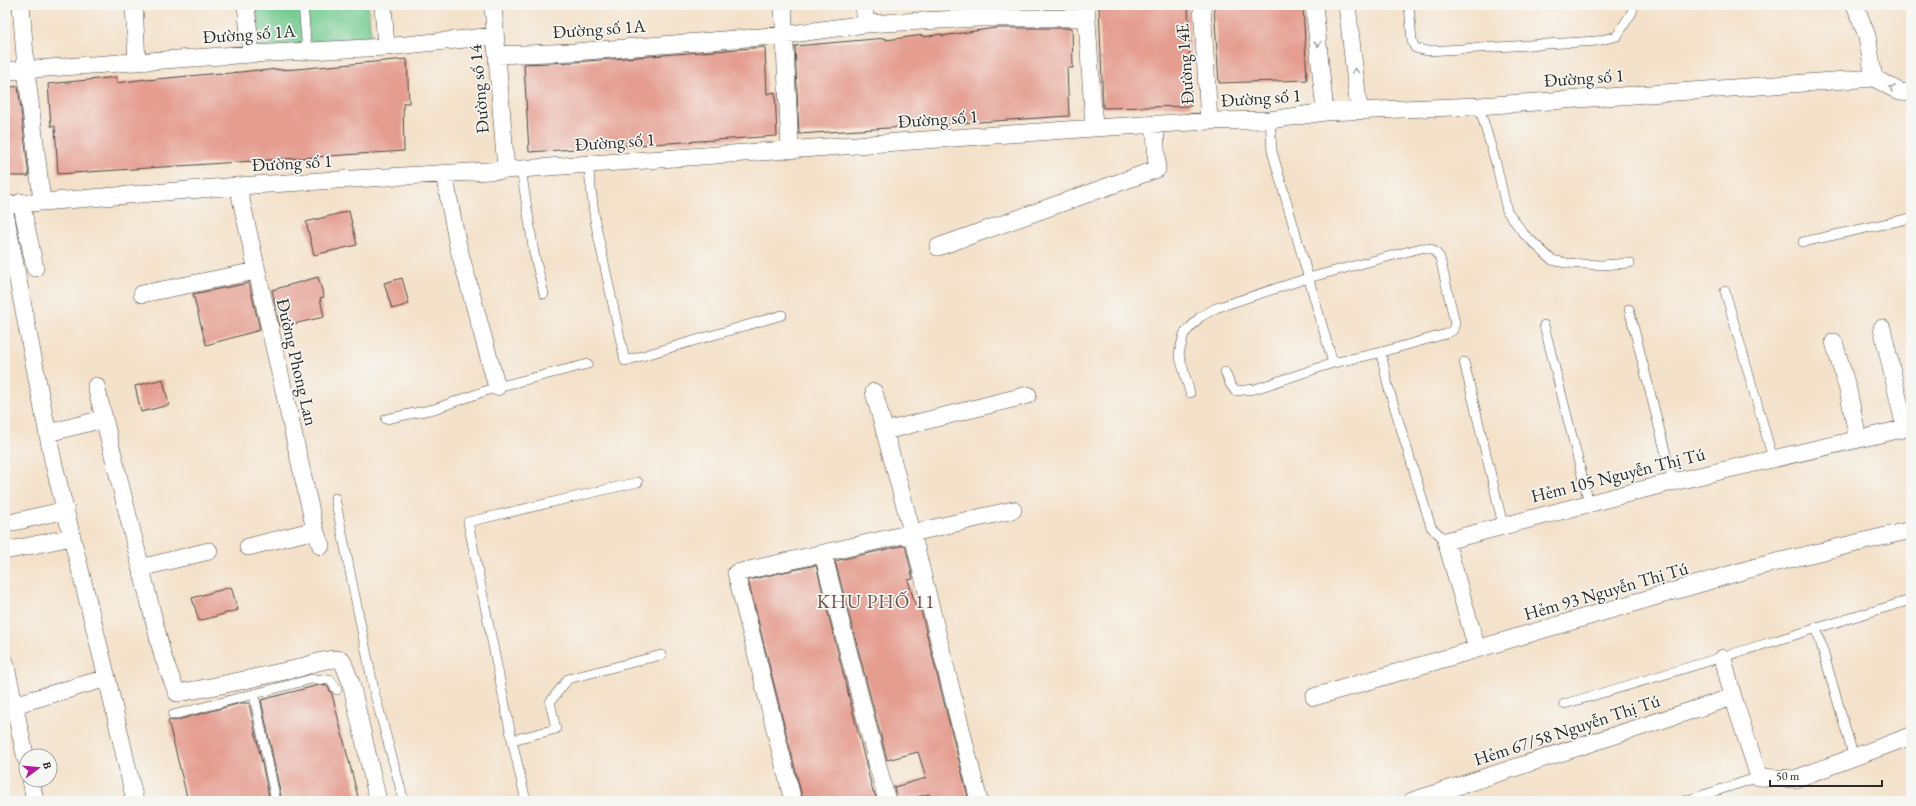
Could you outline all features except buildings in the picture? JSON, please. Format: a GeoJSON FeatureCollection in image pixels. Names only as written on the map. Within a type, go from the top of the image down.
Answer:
{"type":"FeatureCollection","features":[{"type":"Feature","properties":{"kind":"street"},"geometry":{"type":"LineString","coordinates":[[21,5],[26,69],[42,201]]}},
{"type":"Feature","properties":{"kind":"street"},"geometry":{"type":"LineString","coordinates":[[134,5],[137,62]]}},
{"type":"Feature","properties":{"kind":"street"},"geometry":{"type":"LineString","coordinates":[[246,5],[251,54]]}},
{"type":"Feature","properties":{"kind":"street"},"geometry":{"type":"LineString","coordinates":[[383,5],[386,47]]}},
{"type":"Feature","properties":{"kind":"street","name":"Đường số 14"},"geometry":{"type":"LineString","coordinates":[[493,5],[497,55],[513,169]]}},
{"type":"Feature","properties":{"kind":"street"},"geometry":{"type":"LineString","coordinates":[[782,5],[790,150]]}},
{"type":"Feature","properties":{"kind":"street"},"geometry":{"type":"LineString","coordinates":[[864,5],[866,24]]}},
{"type":"Feature","properties":{"kind":"street","name":"Đường 14E"},"geometry":{"type":"LineString","coordinates":[[1202,5],[1209,121]]}},
{"type":"Feature","properties":{"kind":"street"},"geometry":{"type":"LineString","coordinates":[[1314,5],[1325,112]]}},
{"type":"Feature","properties":{"kind":"street"},"geometry":{"type":"LineString","coordinates":[[1347,5],[1359,110]]}},
{"type":"Feature","properties":{"kind":"street"},"geometry":{"type":"LineString","coordinates":[[1855,5],[1867,36],[1874,78],[1900,92],[1911,93]]}},
{"type":"Feature","properties":{"kind":"street"},"geometry":{"type":"LineString","coordinates":[[1086,11],[1094,128]]}},
{"type":"Feature","properties":{"kind":"street","name":"Đường số 1A"},"geometry":{"type":"LineString","coordinates":[[497,55],[574,52],[784,35],[976,12],[1086,11]]}},
{"type":"Feature","properties":{"kind":"street","name":"Đường số 1A"},"geometry":{"type":"LineString","coordinates":[[5,72],[26,69],[251,54],[386,47],[495,36]]}},
{"type":"Feature","properties":{"kind":"street","name":"Đường số 1"},"geometry":{"type":"LineString","coordinates":[[13,203],[238,186],[444,174],[1154,124],[1270,120],[1325,112],[1479,106],[1874,78]]}},
{"type":"Feature","properties":{"kind":"street"},"geometry":{"type":"LineString","coordinates":[[938,247],[1157,169],[1154,124]]}},
{"type":"Feature","properties":{"kind":"street"},"geometry":{"type":"LineString","coordinates":[[444,174],[458,246],[497,387]]}},
{"type":"Feature","properties":{"kind":"street","name":"Đường Phong Lan"},"geometry":{"type":"LineString","coordinates":[[238,186],[315,530],[322,546]]}},
{"type":"Feature","properties":{"kind":"street"},"geometry":{"type":"LineString","coordinates":[[13,203],[35,268]]}},
{"type":"Feature","properties":{"kind":"street"},"geometry":{"type":"LineString","coordinates":[[5,213],[53,461],[135,801]]}},
{"type":"Feature","properties":{"kind":"street"},"geometry":{"type":"LineString","coordinates":[[142,294],[256,271]]}},
{"type":"Feature","properties":{"kind":"street"},"geometry":{"type":"LineString","coordinates":[[1882,328],[1908,428]]}},
{"type":"Feature","properties":{"kind":"street"},"geometry":{"type":"LineString","coordinates":[[1834,342],[1848,390],[1858,439]]}},
{"type":"Feature","properties":{"kind":"street"},"geometry":{"type":"LineString","coordinates":[[96,386],[163,658],[177,693],[241,681],[334,658],[342,660],[351,683],[378,801]]}},
{"type":"Feature","properties":{"kind":"street"},"geometry":{"type":"LineString","coordinates":[[874,392],[886,431],[912,532],[979,801]]}},
{"type":"Feature","properties":{"kind":"street"},"geometry":{"type":"LineString","coordinates":[[886,431],[1028,395]]}},
{"type":"Feature","properties":{"kind":"street"},"geometry":{"type":"LineString","coordinates":[[48,433],[103,419]]}},
{"type":"Feature","properties":{"kind":"street","name":"Hẻm 105 Nguyễn Thị Tú"},"geometry":{"type":"LineString","coordinates":[[1446,541],[1673,482],[1908,428]]}},
{"type":"Feature","properties":{"kind":"street"},"geometry":{"type":"LineString","coordinates":[[5,524],[66,510]]}},
{"type":"Feature","properties":{"kind":"street"},"geometry":{"type":"LineString","coordinates":[[793,801],[736,573],[1013,510]]}},
{"type":"Feature","properties":{"kind":"street"},"geometry":{"type":"LineString","coordinates":[[248,547],[315,530]]}},
{"type":"Feature","properties":{"kind":"street","name":"Hẻm 93 Nguyễn Thị Tú"},"geometry":{"type":"LineString","coordinates":[[1314,697],[1756,568],[1911,530]]}},
{"type":"Feature","properties":{"kind":"street"},"geometry":{"type":"LineString","coordinates":[[5,552],[72,537]]}},
{"type":"Feature","properties":{"kind":"street"},"geometry":{"type":"LineString","coordinates":[[1446,541],[1476,650]]}},
{"type":"Feature","properties":{"kind":"street"},"geometry":{"type":"LineString","coordinates":[[140,568],[209,551]]}},
{"type":"Feature","properties":{"kind":"street"},"geometry":{"type":"LineString","coordinates":[[823,554],[887,801]]}},
{"type":"Feature","properties":{"kind":"street"},"geometry":{"type":"LineString","coordinates":[[1723,658],[1733,697],[1759,777],[1795,779],[1911,736]]}},
{"type":"Feature","properties":{"kind":"street"},"geometry":{"type":"LineString","coordinates":[[5,662],[24,748]]}},
{"type":"Feature","properties":{"kind":"street"},"geometry":{"type":"LineString","coordinates":[[14,705],[106,678]]}},
{"type":"Feature","properties":{"kind":"street","name":"Hẻm 67/58 Nguyễn Thị Tú"},"geometry":{"type":"LineString","coordinates":[[1412,801],[1733,697]]}},
{"type":"Feature","properties":{"kind":"street"},"geometry":{"type":"LineString","coordinates":[[33,788],[35,801]]}},
{"type":"Feature","properties":{"kind":"lane"},"geometry":{"type":"LineString","coordinates":[[302,5],[307,51]]}},
{"type":"Feature","properties":{"kind":"lane"},"geometry":{"type":"LineString","coordinates":[[1409,5],[1412,41],[1415,48],[1427,52],[1598,41],[1617,36],[1632,12],[1634,5]]}},
{"type":"Feature","properties":{"kind":"lane"},"geometry":{"type":"LineString","coordinates":[[1479,106],[1497,167],[1507,211],[1524,234],[1552,260],[1573,263],[1630,263]]}},
{"type":"Feature","properties":{"kind":"lane"},"geometry":{"type":"LineString","coordinates":[[1270,120],[1272,152],[1333,363]]}},
{"type":"Feature","properties":{"kind":"lane"},"geometry":{"type":"LineString","coordinates":[[588,164],[595,221],[625,362],[782,315]]}},
{"type":"Feature","properties":{"kind":"lane"},"geometry":{"type":"LineString","coordinates":[[513,169],[544,294]]}},
{"type":"Feature","properties":{"kind":"lane"},"geometry":{"type":"LineString","coordinates":[[1803,242],[1911,218]]}},
{"type":"Feature","properties":{"kind":"lane"},"geometry":{"type":"LineString","coordinates":[[1190,393],[1179,354],[1184,334],[1200,317],[1216,308],[1308,278],[1421,248],[1428,248],[1436,251],[1440,258],[1454,313],[1455,323],[1453,330],[1446,334],[1381,352],[1333,363],[1255,389],[1235,391],[1225,372]]}},
{"type":"Feature","properties":{"kind":"lane"},"geometry":{"type":"LineString","coordinates":[[1725,291],[1774,459]]}},
{"type":"Feature","properties":{"kind":"lane"},"geometry":{"type":"LineString","coordinates":[[1629,309],[1673,482]]}},
{"type":"Feature","properties":{"kind":"lane"},"geometry":{"type":"LineString","coordinates":[[1544,326],[1589,503]]}},
{"type":"Feature","properties":{"kind":"lane"},"geometry":{"type":"LineString","coordinates":[[1381,352],[1388,386],[1431,527],[1446,541]]}},
{"type":"Feature","properties":{"kind":"lane"},"geometry":{"type":"LineString","coordinates":[[1464,362],[1503,525]]}},
{"type":"Feature","properties":{"kind":"lane"},"geometry":{"type":"LineString","coordinates":[[386,419],[434,409],[497,387],[588,364]]}},
{"type":"Feature","properties":{"kind":"lane"},"geometry":{"type":"LineString","coordinates":[[526,801],[512,740],[468,522],[638,482]]}},
{"type":"Feature","properties":{"kind":"lane"},"geometry":{"type":"LineString","coordinates":[[335,498],[375,695],[404,801]]}},
{"type":"Feature","properties":{"kind":"lane"},"geometry":{"type":"LineString","coordinates":[[1564,704],[1723,658],[1816,628],[1911,600]]}},
{"type":"Feature","properties":{"kind":"lane"},"geometry":{"type":"LineString","coordinates":[[1816,628],[1854,758]]}},
{"type":"Feature","properties":{"kind":"lane"},"geometry":{"type":"LineString","coordinates":[[512,740],[556,729],[550,702],[568,678],[661,655]]}},
{"type":"Feature","properties":{"kind":"lane"},"geometry":{"type":"LineString","coordinates":[[173,715],[312,679],[330,680],[337,690]]}},
{"type":"Feature","properties":{"kind":"lane"},"geometry":{"type":"LineString","coordinates":[[254,695],[276,801]]}},
{"type":"Feature","properties":{"kind":"lane"},"geometry":{"type":"LineString","coordinates":[[1685,801],[1759,777]]}},
{"type":"Feature","properties":{"kind":"green space"},"geometry":{"type":"Polygon","coordinates":[[[251,5],[368,5],[371,35],[363,39],[260,48],[254,37],[251,5]]]}},
{"type":"Feature","properties":{"kind":"district","name":"KHU PHỐ 11"},"geometry":{"type":"Point","coordinates":[876,601]}}]}
